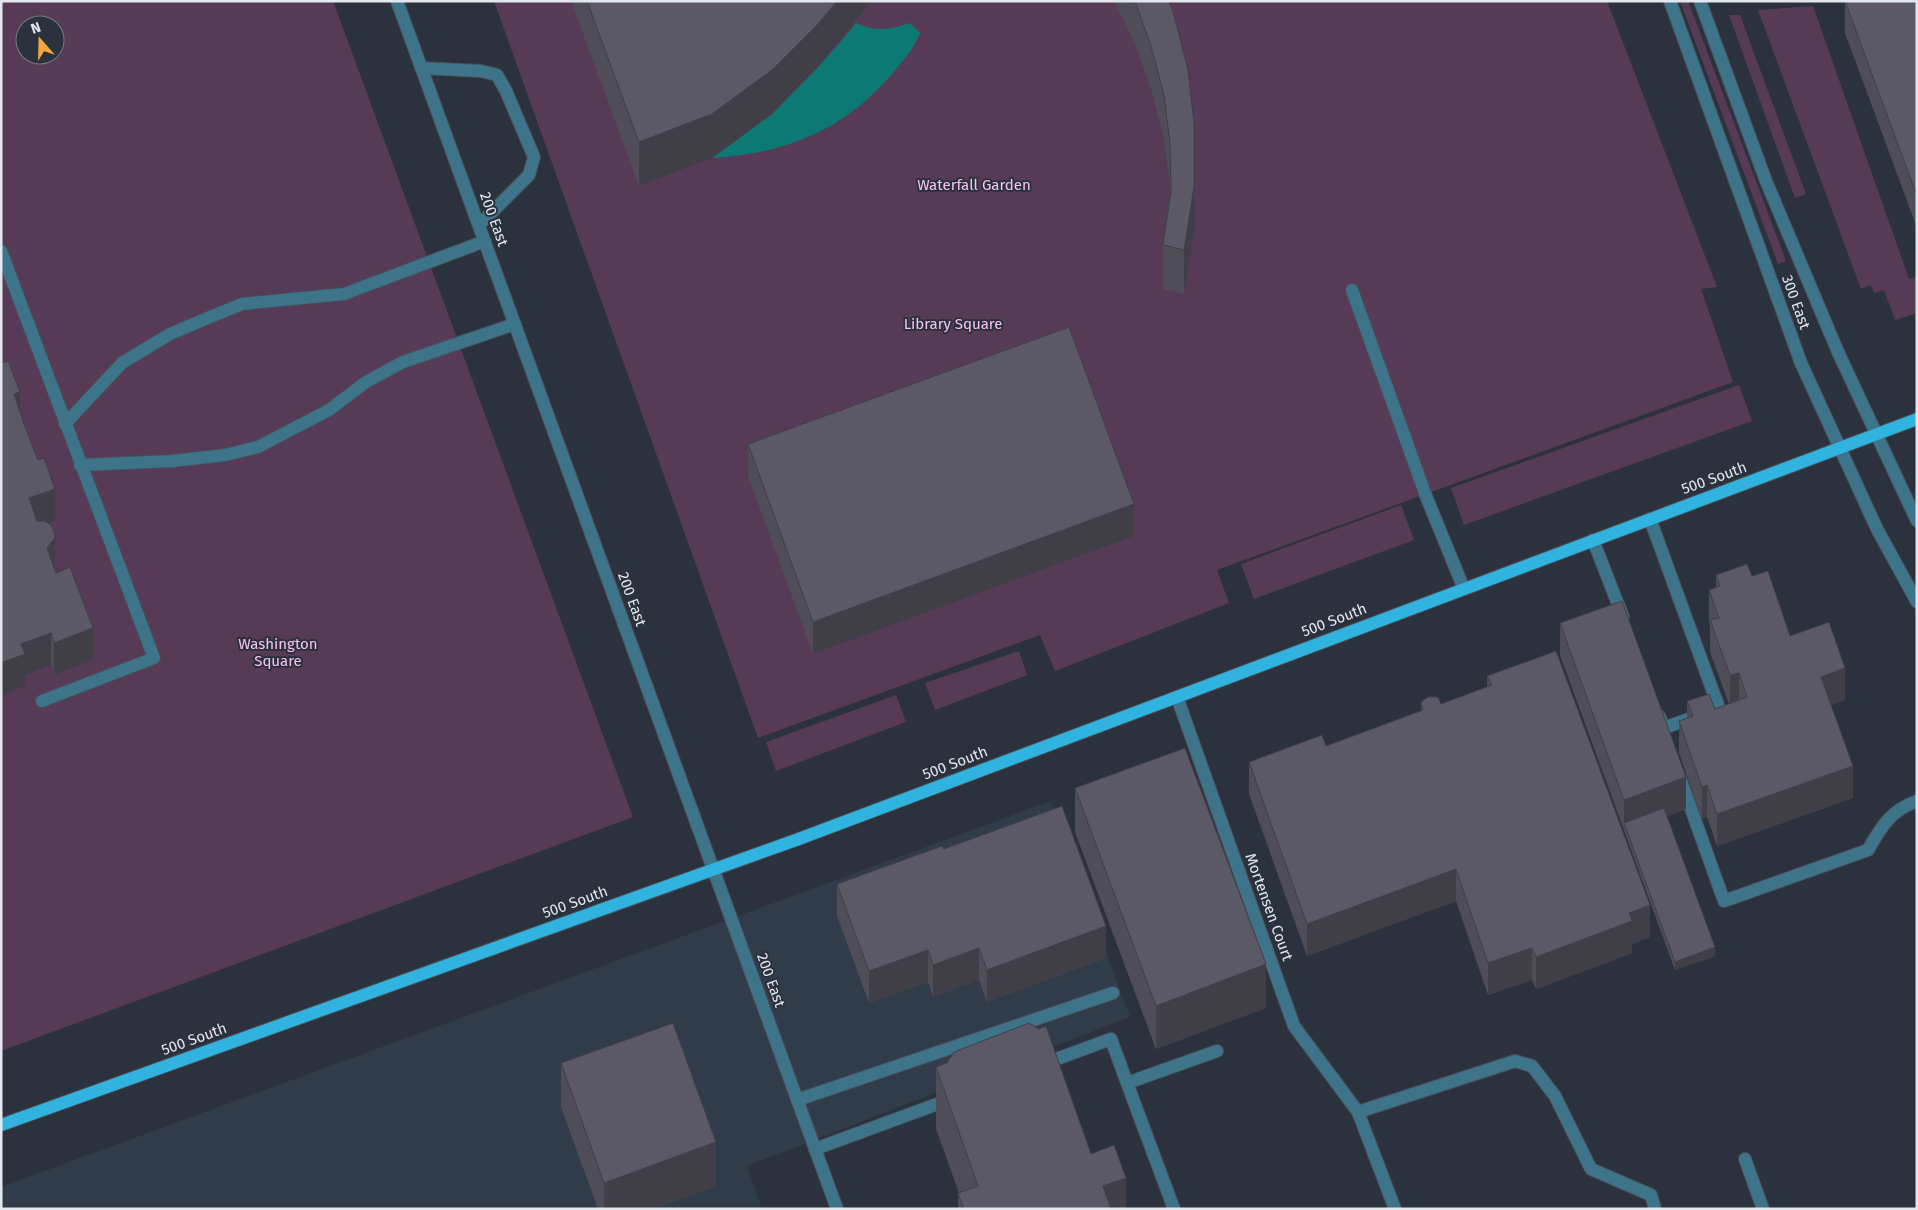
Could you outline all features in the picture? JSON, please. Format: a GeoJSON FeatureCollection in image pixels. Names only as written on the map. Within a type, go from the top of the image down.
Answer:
{"type":"FeatureCollection","features":[{"type":"Feature","properties":{"kind":"main road","name":"500 South"},"geometry":{"type":"LineString","coordinates":[[1,1125],[714,870],[1593,540],[1876,436],[1917,419]]}},
{"type":"Feature","properties":{"kind":"street","name":"200 East"},"geometry":{"type":"LineString","coordinates":[[397,1],[837,1209]]}},
{"type":"Feature","properties":{"kind":"street","name":"300 East"},"geometry":{"type":"LineString","coordinates":[[1670,1],[1801,363],[1838,449],[1877,529],[1917,602]]}},
{"type":"Feature","properties":{"kind":"street","name":"300 East"},"geometry":{"type":"LineString","coordinates":[[1700,1],[1766,181],[1876,436],[1917,520]]}},
{"type":"Feature","properties":{"kind":"street"},"geometry":{"type":"LineString","coordinates":[[422,68],[481,71],[497,75],[506,91],[534,157],[529,175],[478,224]]}},
{"type":"Feature","properties":{"kind":"street"},"geometry":{"type":"LineString","coordinates":[[65,424],[122,364],[170,334],[242,304],[344,294],[484,241]]}},
{"type":"Feature","properties":{"kind":"street"},"geometry":{"type":"LineString","coordinates":[[1,251],[154,658],[42,701]]}},
{"type":"Feature","properties":{"kind":"street"},"geometry":{"type":"LineString","coordinates":[[1352,290],[1426,496],[1464,589]]}},
{"type":"Feature","properties":{"kind":"street"},"geometry":{"type":"LineString","coordinates":[[80,465],[173,461],[225,455],[258,447],[329,410],[366,382],[403,362],[515,324]]}},
{"type":"Feature","properties":{"kind":"street"},"geometry":{"type":"LineString","coordinates":[[1650,519],[1719,708],[1664,728]]}},
{"type":"Feature","properties":{"kind":"street"},"geometry":{"type":"LineString","coordinates":[[1593,540],[1628,630]]}},
{"type":"Feature","properties":{"kind":"street","name":"Mortensen Court"},"geometry":{"type":"LineString","coordinates":[[1177,697],[1294,1026],[1358,1112],[1395,1209]]}},
{"type":"Feature","properties":{"kind":"street"},"geometry":{"type":"LineString","coordinates":[[1654,701],[1668,744]]}},
{"type":"Feature","properties":{"kind":"street"},"geometry":{"type":"LineString","coordinates":[[1676,768],[1724,901],[1868,850],[1883,823],[1897,809],[1917,801]]}},
{"type":"Feature","properties":{"kind":"street"},"geometry":{"type":"LineString","coordinates":[[798,1100],[1113,993]]}},
{"type":"Feature","properties":{"kind":"street"},"geometry":{"type":"LineString","coordinates":[[1030,1069],[1111,1039],[1174,1209]]}},
{"type":"Feature","properties":{"kind":"street"},"geometry":{"type":"LineString","coordinates":[[1127,1083],[1218,1051]]}},
{"type":"Feature","properties":{"kind":"street"},"geometry":{"type":"LineString","coordinates":[[1358,1112],[1514,1061],[1532,1066],[1555,1096],[1591,1169],[1651,1195],[1656,1209]]}},
{"type":"Feature","properties":{"kind":"street"},"geometry":{"type":"LineString","coordinates":[[816,1149],[967,1093]]}},
{"type":"Feature","properties":{"kind":"street"},"geometry":{"type":"LineString","coordinates":[[1745,1159],[1763,1209]]}},
{"type":"Feature","properties":{"kind":"shaded area"},"geometry":{"type":"Polygon","coordinates":[[[856,23],[870,28],[883,29],[910,23],[920,33],[904,60],[873,94],[833,124],[811,136],[789,144],[764,151],[712,158],[772,112],[823,62],[856,23]]]}},
{"type":"Feature","properties":{"kind":"shaded area"},"geometry":{"type":"Polygon","coordinates":[[[1051,801],[1130,1017],[747,1166],[762,1209],[1,1209],[1,1187],[1051,801]]]}},
{"type":"Feature","properties":{"kind":"green space","name":"Washington Square"},"geometry":{"type":"Polygon","coordinates":[[[1,1],[333,1],[633,817],[1,1051],[1,1]]]}},
{"type":"Feature","properties":{"kind":"green space","name":"Library Square"},"geometry":{"type":"Polygon","coordinates":[[[494,1],[1607,1],[1717,287],[1701,289],[1733,382],[1217,570],[1229,603],[1055,671],[1040,635],[758,738],[494,1]]]}},
{"type":"Feature","properties":{"kind":"green space"},"geometry":{"type":"Polygon","coordinates":[[[1680,1],[1688,1],[1786,261],[1778,264],[1680,1]]]}},
{"type":"Feature","properties":{"kind":"green space"},"geometry":{"type":"Polygon","coordinates":[[[1813,6],[1909,279],[1917,277],[1917,313],[1895,320],[1884,290],[1874,293],[1871,285],[1861,289],[1758,10],[1813,6]]]}},
{"type":"Feature","properties":{"kind":"green space"},"geometry":{"type":"Polygon","coordinates":[[[1729,15],[1740,15],[1806,194],[1795,198],[1729,15]]]}},
{"type":"Feature","properties":{"kind":"green space"},"geometry":{"type":"Polygon","coordinates":[[[1739,385],[1752,421],[1464,525],[1451,488],[1739,385]]]}},
{"type":"Feature","properties":{"kind":"green space"},"geometry":{"type":"Polygon","coordinates":[[[1401,505],[1414,540],[1254,599],[1241,564],[1401,505]]]}},
{"type":"Feature","properties":{"kind":"green space"},"geometry":{"type":"Polygon","coordinates":[[[1019,651],[1027,675],[935,710],[925,683],[1019,651]]]}},
{"type":"Feature","properties":{"kind":"green space"},"geometry":{"type":"Polygon","coordinates":[[[896,695],[906,722],[776,771],[766,742],[896,695]]]}},
{"type":"Feature","properties":{"kind":"building"},"geometry":{"type":"Polygon","coordinates":[[[587,1],[837,1],[818,24],[772,70],[712,114],[639,142],[587,1]]]}},
{"type":"Feature","properties":{"kind":"building"},"geometry":{"type":"Polygon","coordinates":[[[1135,1],[1169,1],[1188,70],[1194,123],[1194,187],[1184,250],[1163,245],[1171,191],[1170,144],[1164,95],[1151,46],[1135,1]]]}},
{"type":"Feature","properties":{"kind":"building"},"geometry":{"type":"Polygon","coordinates":[[[1845,1],[1917,1],[1917,196],[1845,1]]]}},
{"type":"Feature","properties":{"kind":"building"},"geometry":{"type":"Polygon","coordinates":[[[1069,327],[1134,504],[813,622],[748,444],[1069,327]]]}},
{"type":"Feature","properties":{"kind":"building"},"geometry":{"type":"Polygon","coordinates":[[[8,361],[20,392],[14,394],[24,424],[38,460],[44,458],[55,489],[29,498],[37,521],[45,521],[51,525],[54,531],[55,538],[47,548],[56,573],[70,567],[93,628],[54,643],[51,633],[21,644],[25,654],[1,663],[1,363],[8,361]]]}},
{"type":"Feature","properties":{"kind":"building"},"geometry":{"type":"Polygon","coordinates":[[[1747,564],[1752,576],[1768,571],[1790,636],[1829,622],[1845,668],[1821,677],[1853,766],[1717,814],[1707,785],[1702,787],[1679,721],[1693,716],[1687,701],[1709,694],[1715,709],[1747,697],[1739,673],[1730,675],[1710,620],[1719,618],[1709,590],[1720,586],[1716,575],[1747,564]]]}},
{"type":"Feature","properties":{"kind":"building"},"geometry":{"type":"Polygon","coordinates":[[[1622,601],[1686,777],[1624,800],[1560,623],[1622,601]]]}},
{"type":"Feature","properties":{"kind":"building"},"geometry":{"type":"Polygon","coordinates":[[[1556,651],[1650,905],[1629,913],[1632,921],[1536,957],[1532,948],[1488,963],[1456,869],[1307,924],[1249,762],[1322,735],[1326,746],[1423,710],[1421,702],[1428,697],[1438,697],[1441,704],[1492,685],[1487,676],[1556,651]]]}},
{"type":"Feature","properties":{"kind":"building"},"geometry":{"type":"Polygon","coordinates":[[[1185,748],[1266,964],[1156,1006],[1075,788],[1185,748]]]}},
{"type":"Feature","properties":{"kind":"building"},"geometry":{"type":"Polygon","coordinates":[[[1062,806],[1106,926],[987,970],[979,948],[933,965],[928,950],[869,971],[837,884],[942,846],[944,849],[1062,806]]]}},
{"type":"Feature","properties":{"kind":"building"},"geometry":{"type":"Polygon","coordinates":[[[1664,808],[1715,947],[1675,962],[1624,823],[1664,808]]]}},
{"type":"Feature","properties":{"kind":"building"},"geometry":{"type":"Polygon","coordinates":[[[673,1023],[716,1142],[604,1183],[561,1063],[673,1023]]]}},
{"type":"Feature","properties":{"kind":"building"},"geometry":{"type":"Polygon","coordinates":[[[1029,1023],[1039,1029],[1046,1026],[1091,1154],[1114,1145],[1126,1178],[1103,1186],[1111,1209],[964,1209],[958,1193],[978,1186],[936,1067],[947,1063],[954,1052],[1029,1023]]]}},
{"type":"Feature","properties":{"kind":"park label","name":"Waterfall Garden"},"geometry":{"type":"Point","coordinates":[974,185]}}]}
